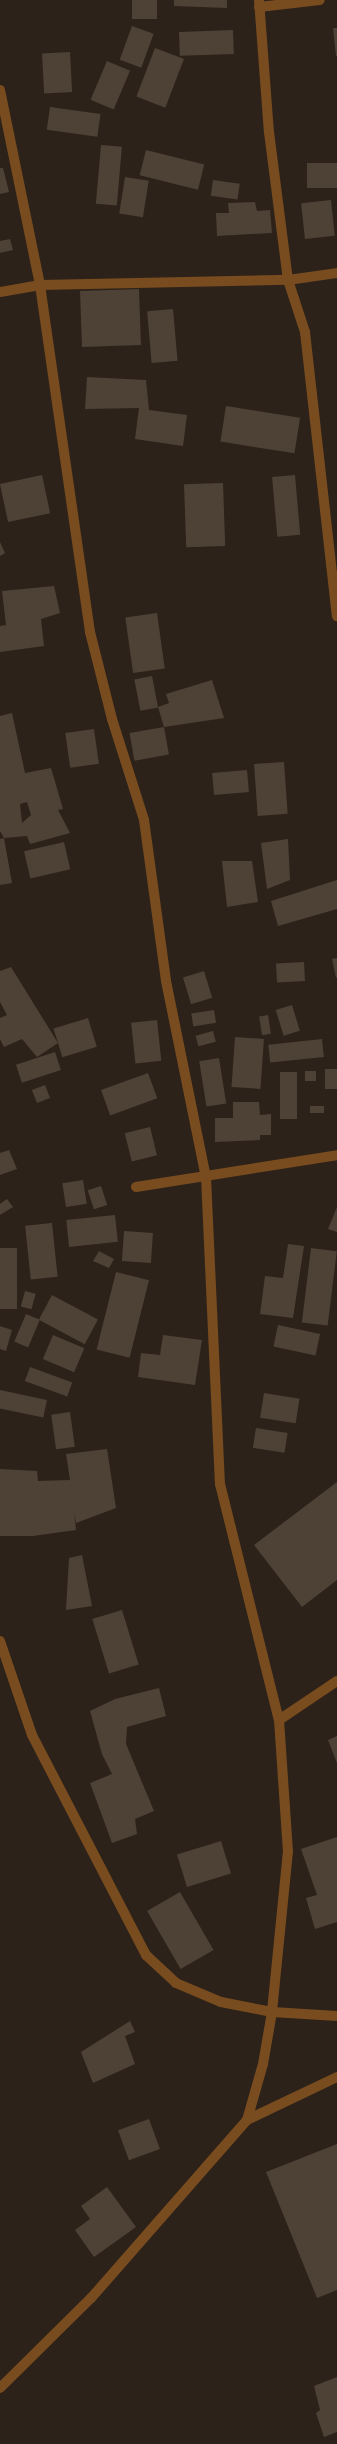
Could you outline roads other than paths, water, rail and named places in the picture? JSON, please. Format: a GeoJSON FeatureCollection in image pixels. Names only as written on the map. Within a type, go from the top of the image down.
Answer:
{"type":"FeatureCollection","features":[{"type":"Feature","properties":{"kind":"street"},"geometry":{"type":"LineString","coordinates":[[320,0],[259,3],[269,132],[288,280],[305,332],[337,616]]}},
{"type":"Feature","properties":{"kind":"street"},"geometry":{"type":"LineString","coordinates":[[0,90],[40,285],[90,632],[112,719],[144,820],[166,981],[206,1177],[220,1484],[279,1720],[288,1851],[272,2012],[263,2064],[246,2120]]}},
{"type":"Feature","properties":{"kind":"street"},"geometry":{"type":"LineString","coordinates":[[0,292],[40,285],[288,280],[337,272]]}},
{"type":"Feature","properties":{"kind":"street"},"geometry":{"type":"LineString","coordinates":[[136,1187],[337,1155]]}},
{"type":"Feature","properties":{"kind":"street"},"geometry":{"type":"LineString","coordinates":[[0,1641],[32,1735],[146,1955],[176,1983],[221,2002],[272,2012],[337,2016]]}},
{"type":"Feature","properties":{"kind":"street"},"geometry":{"type":"LineString","coordinates":[[279,1720],[337,1681]]}},
{"type":"Feature","properties":{"kind":"street"},"geometry":{"type":"LineString","coordinates":[[0,2388],[91,2298],[246,2120],[337,2077]]}}]}
